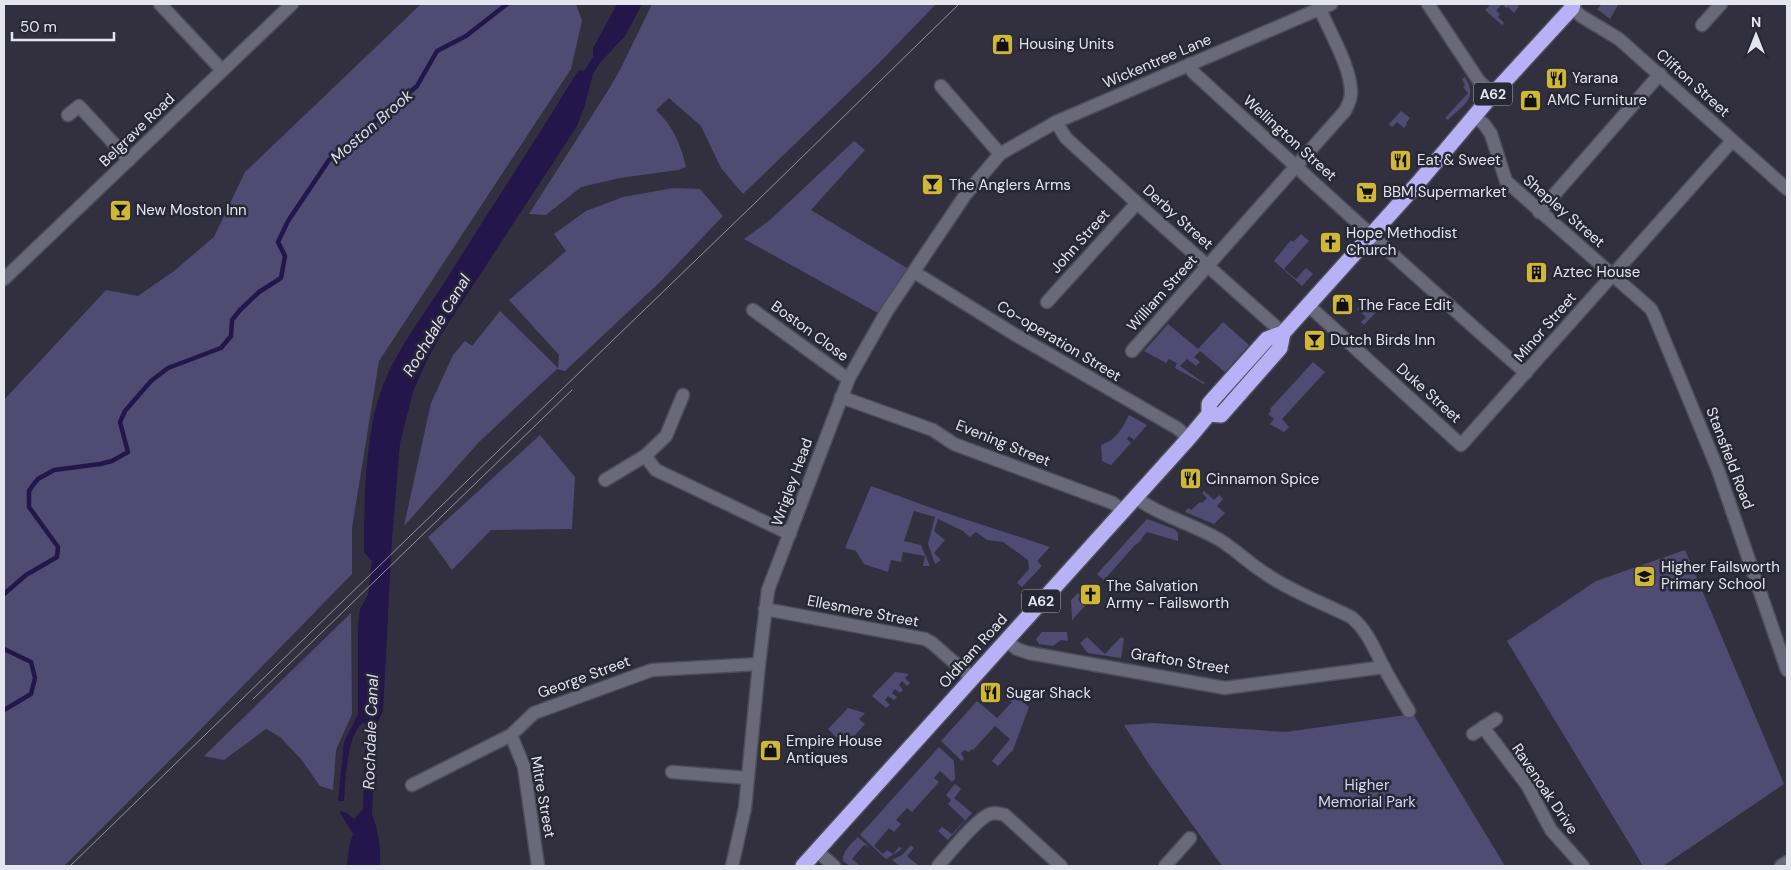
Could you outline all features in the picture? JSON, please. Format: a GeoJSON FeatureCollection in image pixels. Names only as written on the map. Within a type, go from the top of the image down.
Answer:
{"type":"FeatureCollection","features":[{"type":"Feature","properties":{"kind":"highway","name":"Oldham Road"},"geometry":{"type":"LineString","coordinates":[[803,866],[1209,414],[1220,415],[1280,348],[1283,332],[1418,183],[1493,94],[1577,5]]}},
{"type":"Feature","properties":{"kind":"street"},"geometry":{"type":"LineString","coordinates":[[160,4],[222,70]]}},
{"type":"Feature","properties":{"kind":"street","name":"Belgrave Road"},"geometry":{"type":"LineString","coordinates":[[4,279],[292,4]]}},
{"type":"Feature","properties":{"kind":"street"},"geometry":{"type":"LineString","coordinates":[[1428,4],[1479,81],[1493,94]]}},
{"type":"Feature","properties":{"kind":"street"},"geometry":{"type":"LineString","coordinates":[[1702,25],[1721,4]]}},
{"type":"Feature","properties":{"kind":"street","name":"Clifton Street"},"geometry":{"type":"LineString","coordinates":[[1577,5],[1582,16],[1619,39],[1787,189]]}},
{"type":"Feature","properties":{"kind":"street","name":"Wickentree Lane"},"geometry":{"type":"LineString","coordinates":[[1000,154],[1056,122],[1325,6]]}},
{"type":"Feature","properties":{"kind":"street","name":"William Street"},"geometry":{"type":"LineString","coordinates":[[1132,351],[1345,112],[1350,103],[1349,79],[1325,6]]}},
{"type":"Feature","properties":{"kind":"street","name":"Wellington Street"},"geometry":{"type":"LineString","coordinates":[[1190,64],[1193,72],[1296,167],[1526,373]]}},
{"type":"Feature","properties":{"kind":"street"},"geometry":{"type":"LineString","coordinates":[[1539,212],[1660,74]]}},
{"type":"Feature","properties":{"kind":"street"},"geometry":{"type":"LineString","coordinates":[[941,86],[1000,154]]}},
{"type":"Feature","properties":{"kind":"street"},"geometry":{"type":"LineString","coordinates":[[68,115],[79,106],[129,160]]}},
{"type":"Feature","properties":{"kind":"street","name":"Shepley Street"},"geometry":{"type":"LineString","coordinates":[[1474,116],[1484,124],[1491,134],[1506,182],[1613,274]]}},
{"type":"Feature","properties":{"kind":"street","name":"Derby Street"},"geometry":{"type":"LineString","coordinates":[[1056,122],[1066,138],[1283,332]]}},
{"type":"Feature","properties":{"kind":"street","name":"Minor Street"},"geometry":{"type":"LineString","coordinates":[[1461,445],[1732,141]]}},
{"type":"Feature","properties":{"kind":"street","name":"Wrigley Head"},"geometry":{"type":"LineString","coordinates":[[732,866],[745,808],[768,590],[849,378],[887,311],[966,194],[1000,154]]}},
{"type":"Feature","properties":{"kind":"street","name":"John Street"},"geometry":{"type":"LineString","coordinates":[[1047,302],[1137,203]]}},
{"type":"Feature","properties":{"kind":"street","name":"Co-operation Street"},"geometry":{"type":"LineString","coordinates":[[914,272],[1014,334],[1178,428],[1189,438]]}},
{"type":"Feature","properties":{"kind":"street","name":"Stansfield Road"},"geometry":{"type":"LineString","coordinates":[[1613,274],[1651,309],[1663,334],[1718,470],[1787,670]]}},
{"type":"Feature","properties":{"kind":"street","name":"Duke Street"},"geometry":{"type":"LineString","coordinates":[[1308,305],[1461,445]]}},
{"type":"Feature","properties":{"kind":"street","name":"Boston Close"},"geometry":{"type":"LineString","coordinates":[[753,310],[849,378]]}},
{"type":"Feature","properties":{"kind":"street"},"geometry":{"type":"LineString","coordinates":[[605,480],[645,456],[666,436],[683,394]]}},
{"type":"Feature","properties":{"kind":"street","name":"Evening Street"},"geometry":{"type":"LineString","coordinates":[[842,397],[933,430],[954,444],[1113,503],[1123,511]]}},
{"type":"Feature","properties":{"kind":"street"},"geometry":{"type":"LineString","coordinates":[[645,456],[656,470],[790,534]]}},
{"type":"Feature","properties":{"kind":"street"},"geometry":{"type":"LineString","coordinates":[[1135,497],[1146,506],[1194,526],[1221,541],[1281,584],[1351,617],[1360,624],[1371,640],[1409,711]]}},
{"type":"Feature","properties":{"kind":"street","name":"Ellesmere Street"},"geometry":{"type":"LineString","coordinates":[[765,609],[925,639],[972,678]]}},
{"type":"Feature","properties":{"kind":"street","name":"Grafton Street"},"geometry":{"type":"LineString","coordinates":[[1006,640],[1017,649],[1029,653],[1225,688],[1384,667]]}},
{"type":"Feature","properties":{"kind":"street","name":"George Street"},"geometry":{"type":"LineString","coordinates":[[412,785],[511,735],[534,712],[652,670],[759,664]]}},
{"type":"Feature","properties":{"kind":"street","name":"Ravenoak Drive"},"geometry":{"type":"LineString","coordinates":[[1496,719],[1478,731],[1527,786],[1551,830],[1583,866]]}},
{"type":"Feature","properties":{"kind":"street","name":"Mitre Street"},"geometry":{"type":"LineString","coordinates":[[511,735],[524,767],[538,866]]}},
{"type":"Feature","properties":{"kind":"street"},"geometry":{"type":"LineString","coordinates":[[672,772],[748,778]]}},
{"type":"Feature","properties":{"kind":"street"},"geometry":{"type":"LineString","coordinates":[[938,866],[978,821],[988,814],[996,812],[1005,815],[1054,864]]}},
{"type":"Feature","properties":{"kind":"street"},"geometry":{"type":"LineString","coordinates":[[1165,866],[1190,838]]}},
{"type":"Feature","properties":{"kind":"street"},"geometry":{"type":"LineString","coordinates":[[817,851],[834,866]]}},
{"type":"Feature","properties":{"kind":"street"},"geometry":{"type":"LineString","coordinates":[[1781,866],[1787,862]]}},
{"type":"Feature","properties":{"kind":"green space"},"geometry":{"type":"Polygon","coordinates":[[[421,4],[576,4],[582,21],[571,69],[379,361],[352,528],[352,574],[64,866],[4,866],[4,400],[106,290],[138,296],[174,271],[214,237],[245,172],[421,4]]]}},
{"type":"Feature","properties":{"kind":"green space"},"geometry":{"type":"Polygon","coordinates":[[[652,4],[936,4],[879,63],[743,194],[721,168],[701,126],[669,98],[656,110],[676,136],[686,167],[678,170],[620,178],[581,187],[546,215],[529,214],[609,89],[652,4]]]}},
{"type":"Feature","properties":{"kind":"green space"},"geometry":{"type":"Polygon","coordinates":[[[1491,4],[1502,4],[1496,11],[1500,14],[1498,17],[1504,23],[1502,25],[1485,10],[1491,4]]]}},
{"type":"Feature","properties":{"kind":"green space"},"geometry":{"type":"Polygon","coordinates":[[[1502,4],[1516,4],[1519,6],[1514,13],[1502,4]]]}},
{"type":"Feature","properties":{"kind":"green space"},"geometry":{"type":"Polygon","coordinates":[[[1602,4],[1625,4],[1618,5],[1610,19],[1597,9],[1602,4]]]}},
{"type":"Feature","properties":{"kind":"green space"},"geometry":{"type":"Polygon","coordinates":[[[1465,77],[1469,85],[1470,96],[1464,106],[1448,120],[1445,118],[1468,93],[1463,87],[1465,85],[1462,79],[1465,77]]]}},
{"type":"Feature","properties":{"kind":"green space"},"geometry":{"type":"Polygon","coordinates":[[[1401,111],[1410,118],[1407,124],[1404,128],[1397,122],[1392,127],[1389,124],[1401,111]]]}},
{"type":"Feature","properties":{"kind":"green space"},"geometry":{"type":"Polygon","coordinates":[[[854,141],[865,150],[811,210],[907,268],[878,313],[744,239],[770,220],[854,141]]]}},
{"type":"Feature","properties":{"kind":"green space"},"geometry":{"type":"Polygon","coordinates":[[[673,188],[700,189],[723,216],[661,281],[565,371],[557,369],[479,442],[404,526],[431,403],[453,355],[465,341],[472,346],[500,311],[558,368],[559,355],[509,300],[566,251],[554,234],[586,211],[623,197],[673,188]]]}},
{"type":"Feature","properties":{"kind":"green space"},"geometry":{"type":"Polygon","coordinates":[[[1301,234],[1309,241],[1284,269],[1296,279],[1306,268],[1313,274],[1302,286],[1274,261],[1291,240],[1293,242],[1301,234]]]}},
{"type":"Feature","properties":{"kind":"green space"},"geometry":{"type":"Polygon","coordinates":[[[1369,296],[1381,307],[1364,325],[1361,322],[1366,317],[1357,309],[1365,304],[1364,302],[1369,296]]]}},
{"type":"Feature","properties":{"kind":"green space"},"geometry":{"type":"Polygon","coordinates":[[[1223,322],[1249,345],[1225,372],[1200,351],[1194,357],[1200,362],[1196,366],[1187,359],[1180,366],[1205,382],[1204,384],[1175,368],[1177,363],[1169,359],[1166,363],[1144,351],[1168,324],[1198,349],[1223,322]]]}},
{"type":"Feature","properties":{"kind":"green space"},"geometry":{"type":"Polygon","coordinates":[[[1313,362],[1325,372],[1282,419],[1289,427],[1284,432],[1270,424],[1274,419],[1268,414],[1271,411],[1270,409],[1313,362]]]}},
{"type":"Feature","properties":{"kind":"green space"},"geometry":{"type":"Polygon","coordinates":[[[1129,415],[1147,425],[1134,440],[1129,436],[1127,439],[1131,443],[1111,465],[1102,461],[1101,445],[1111,440],[1118,433],[1129,415]]]}},
{"type":"Feature","properties":{"kind":"green space"},"geometry":{"type":"Polygon","coordinates":[[[540,435],[575,477],[572,529],[491,530],[452,570],[428,537],[540,435]]]}},
{"type":"Feature","properties":{"kind":"green space"},"geometry":{"type":"Polygon","coordinates":[[[871,486],[1050,547],[1037,561],[1042,566],[1022,587],[1017,583],[1029,569],[1028,560],[1003,542],[987,540],[976,532],[970,537],[963,531],[938,519],[934,531],[945,540],[934,553],[941,560],[935,564],[928,544],[935,517],[914,511],[904,541],[921,545],[930,566],[923,566],[925,556],[903,552],[901,562],[891,560],[888,572],[864,564],[856,551],[845,548],[871,486]]]}},
{"type":"Feature","properties":{"kind":"green space"},"geometry":{"type":"Polygon","coordinates":[[[1204,491],[1214,500],[1219,495],[1223,499],[1217,506],[1225,513],[1214,524],[1185,512],[1188,508],[1191,510],[1207,498],[1202,493],[1204,491]]]}},
{"type":"Feature","properties":{"kind":"green space"},"geometry":{"type":"Polygon","coordinates":[[[1147,519],[1174,529],[1178,533],[1178,541],[1147,532],[1142,540],[1135,545],[1104,580],[1097,574],[1147,519]]]}},
{"type":"Feature","properties":{"kind":"green space"},"geometry":{"type":"Polygon","coordinates":[[[1685,550],[1784,784],[1663,866],[1643,866],[1507,641],[1596,581],[1685,550]]]}},
{"type":"Feature","properties":{"kind":"green space"},"geometry":{"type":"Polygon","coordinates":[[[1078,593],[1081,596],[1078,599],[1085,606],[1072,620],[1071,600],[1078,593]]]}},
{"type":"Feature","properties":{"kind":"green space"},"geometry":{"type":"Polygon","coordinates":[[[351,613],[352,714],[336,750],[333,790],[320,786],[301,759],[280,737],[266,729],[224,760],[204,756],[351,613]]]}},
{"type":"Feature","properties":{"kind":"green space"},"geometry":{"type":"Polygon","coordinates":[[[1042,632],[1067,632],[1068,641],[1061,640],[1053,646],[1039,644],[1036,639],[1042,632]]]}},
{"type":"Feature","properties":{"kind":"green space"},"geometry":{"type":"Polygon","coordinates":[[[1087,637],[1105,654],[1121,637],[1124,639],[1121,658],[1088,653],[1080,643],[1087,637]]]}},
{"type":"Feature","properties":{"kind":"green space"},"geometry":{"type":"Polygon","coordinates":[[[895,672],[909,674],[905,678],[910,683],[907,686],[902,681],[899,685],[903,690],[900,693],[895,689],[892,693],[897,697],[894,700],[888,696],[885,700],[890,705],[886,708],[872,696],[895,672]]]}},
{"type":"Feature","properties":{"kind":"green space"},"geometry":{"type":"Polygon","coordinates":[[[1013,694],[1029,707],[1013,750],[998,766],[992,761],[1010,739],[995,726],[973,750],[969,752],[964,750],[961,753],[964,759],[962,761],[941,741],[977,701],[997,718],[1012,702],[1008,700],[1013,694]]]}},
{"type":"Feature","properties":{"kind":"green space"},"geometry":{"type":"Polygon","coordinates":[[[848,708],[865,713],[859,719],[865,724],[845,746],[828,729],[848,708]]]}},
{"type":"Feature","properties":{"kind":"green space","name":"Higher Memorial Park"},"geometry":{"type":"Polygon","coordinates":[[[1413,714],[1505,866],[1222,866],[1148,763],[1124,725],[1153,723],[1286,732],[1413,714]]]}},
{"type":"Feature","properties":{"kind":"green space"},"geometry":{"type":"Polygon","coordinates":[[[939,747],[954,761],[955,779],[952,782],[940,771],[934,778],[939,782],[912,812],[907,808],[896,820],[901,824],[894,832],[889,828],[874,846],[883,854],[887,850],[893,854],[899,847],[902,849],[886,859],[860,835],[939,747]]]}},
{"type":"Feature","properties":{"kind":"green space"},"geometry":{"type":"Polygon","coordinates":[[[955,784],[961,789],[954,798],[972,813],[948,840],[938,831],[942,827],[952,834],[965,820],[948,804],[951,800],[946,795],[955,784]]]}},
{"type":"Feature","properties":{"kind":"green space"},"geometry":{"type":"Polygon","coordinates":[[[858,837],[869,847],[864,845],[852,859],[860,866],[850,866],[843,861],[843,857],[858,837]]]}},
{"type":"Feature","properties":{"kind":"green space"},"geometry":{"type":"Polygon","coordinates":[[[911,845],[914,848],[907,856],[919,866],[900,866],[892,860],[902,855],[911,845]]]}},
{"type":"Feature","properties":{"kind":"water","name":"Rochdale Canal"},"geometry":{"type":"Polygon","coordinates":[[[617,4],[642,4],[625,36],[600,63],[593,74],[577,126],[442,333],[426,362],[413,392],[400,443],[392,539],[383,711],[376,726],[372,814],[379,840],[380,866],[347,866],[349,847],[353,834],[339,811],[347,813],[354,819],[363,809],[366,724],[363,722],[357,729],[350,748],[344,801],[338,801],[344,742],[358,714],[358,628],[360,609],[368,595],[372,561],[364,552],[366,470],[372,428],[381,391],[409,335],[578,71],[585,70],[593,57],[593,48],[617,4]]]}},
{"type":"Feature","properties":{"kind":"waterway","name":"Moston Brook"},"geometry":{"type":"LineString","coordinates":[[4,594],[26,575],[57,557],[58,547],[29,507],[29,491],[38,479],[54,470],[100,464],[112,461],[128,452],[120,422],[125,411],[151,381],[168,368],[221,348],[231,336],[232,320],[240,310],[259,292],[281,278],[285,256],[278,242],[288,221],[329,160],[417,86],[437,51],[466,36],[507,4]]}},
{"type":"Feature","properties":{"kind":"waterway","name":"Moston Brook"},"geometry":{"type":"LineString","coordinates":[[4,649],[31,662],[35,678],[31,694],[4,710]]}},
{"type":"Feature","properties":{"kind":"tram line"},"geometry":{"type":"LineString","coordinates":[[70,866],[959,4]]}},
{"type":"Feature","properties":{"kind":"tram line"},"geometry":{"type":"LineString","coordinates":[[253,699],[572,390]]}},
{"type":"Feature","properties":{"kind":"place","name":"Housing Units"},"geometry":{"type":"Point","coordinates":[1003,44]}},
{"type":"Feature","properties":{"kind":"place","name":"Yarana"},"geometry":{"type":"Point","coordinates":[1556,78]}},
{"type":"Feature","properties":{"kind":"place","name":"AMC Furniture"},"geometry":{"type":"Point","coordinates":[1531,100]}},
{"type":"Feature","properties":{"kind":"place","name":"Eat & Sweet"},"geometry":{"type":"Point","coordinates":[1401,160]}},
{"type":"Feature","properties":{"kind":"place","name":"The Anglers Arms"},"geometry":{"type":"Point","coordinates":[933,185]}},
{"type":"Feature","properties":{"kind":"place","name":"BBM Supermarket"},"geometry":{"type":"Point","coordinates":[1367,192]}},
{"type":"Feature","properties":{"kind":"place","name":"New Moston Inn"},"geometry":{"type":"Point","coordinates":[120,210]}},
{"type":"Feature","properties":{"kind":"place","name":"Hope Methodist Church"},"geometry":{"type":"Point","coordinates":[1330,242]}},
{"type":"Feature","properties":{"kind":"place","name":"Aztec House"},"geometry":{"type":"Point","coordinates":[1537,272]}},
{"type":"Feature","properties":{"kind":"place","name":"The Face Edit"},"geometry":{"type":"Point","coordinates":[1342,305]}},
{"type":"Feature","properties":{"kind":"place","name":"Dutch Birds Inn"},"geometry":{"type":"Point","coordinates":[1314,340]}},
{"type":"Feature","properties":{"kind":"place","name":"Cinnamon Spice"},"geometry":{"type":"Point","coordinates":[1190,479]}},
{"type":"Feature","properties":{"kind":"place","name":"Higher Failsworth Primary School"},"geometry":{"type":"Point","coordinates":[1645,576]}},
{"type":"Feature","properties":{"kind":"place","name":"The Salvation Army - Failsworth"},"geometry":{"type":"Point","coordinates":[1090,595]}},
{"type":"Feature","properties":{"kind":"place","name":"Sugar Shack"},"geometry":{"type":"Point","coordinates":[990,693]}},
{"type":"Feature","properties":{"kind":"place","name":"Empire House Antiques"},"geometry":{"type":"Point","coordinates":[770,750]}}]}
